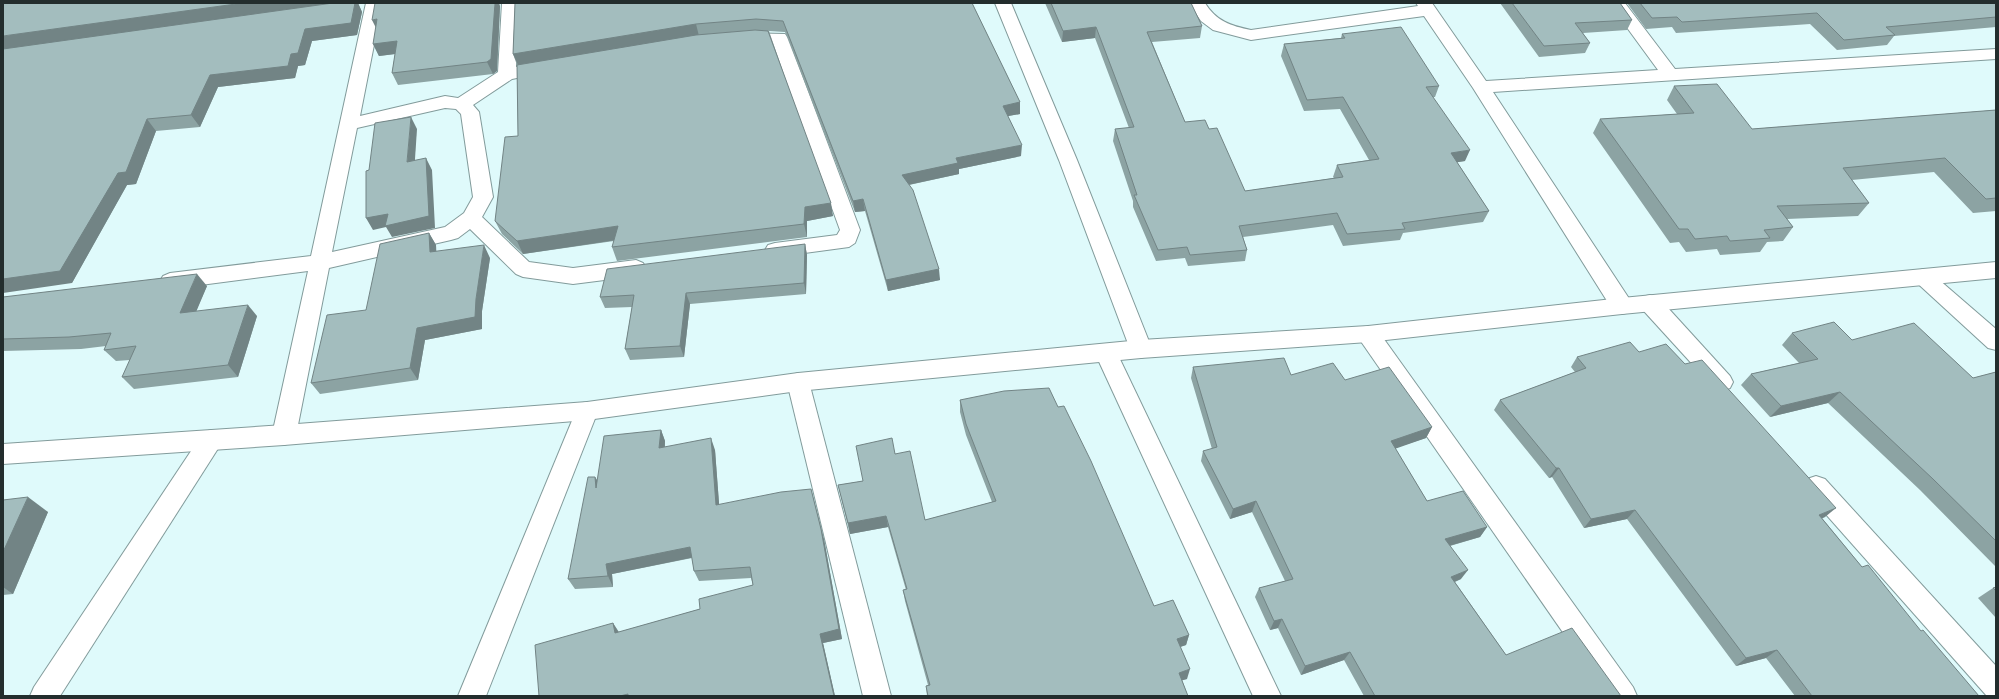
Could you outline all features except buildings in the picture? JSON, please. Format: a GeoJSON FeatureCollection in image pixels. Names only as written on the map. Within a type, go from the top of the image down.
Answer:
{"type":"FeatureCollection","features":[{"type":"Feature","properties":{"kind":"street"},"geometry":{"type":"LineString","coordinates":[[507,74],[510,3]]}},
{"type":"Feature","properties":{"kind":"street"},"geometry":{"type":"LineString","coordinates":[[1003,3],[1068,160],[1141,349]]}},
{"type":"Feature","properties":{"kind":"street"},"geometry":{"type":"LineString","coordinates":[[1197,3],[1204,15],[1223,30],[1251,36],[1426,6],[1481,87],[1622,306]]}},
{"type":"Feature","properties":{"kind":"street"},"geometry":{"type":"LineString","coordinates":[[1617,3],[1670,74]]}},
{"type":"Feature","properties":{"kind":"street"},"geometry":{"type":"LineString","coordinates":[[284,435],[322,262],[350,124],[371,4]]}},
{"type":"Feature","properties":{"kind":"street"},"geometry":{"type":"LineString","coordinates":[[721,40],[758,37],[779,38],[850,230],[848,238],[842,242],[755,253]]}},
{"type":"Feature","properties":{"kind":"street"},"geometry":{"type":"LineString","coordinates":[[1481,87],[1996,54]]}},
{"type":"Feature","properties":{"kind":"street"},"geometry":{"type":"LineString","coordinates":[[461,104],[502,79],[507,74],[561,65]]}},
{"type":"Feature","properties":{"kind":"street"},"geometry":{"type":"LineString","coordinates":[[151,283],[322,262],[451,233],[471,218],[483,197],[470,112],[461,104],[445,102],[350,124]]}},
{"type":"Feature","properties":{"kind":"street"},"geometry":{"type":"LineString","coordinates":[[471,218],[523,269],[573,276],[652,266]]}},
{"type":"Feature","properties":{"kind":"street"},"geometry":{"type":"LineString","coordinates":[[3,454],[284,435],[587,411],[798,382],[1141,349],[1368,334],[1650,303],[1996,270]]}},
{"type":"Feature","properties":{"kind":"street"},"geometry":{"type":"LineString","coordinates":[[1923,277],[1996,342]]}},
{"type":"Feature","properties":{"kind":"street"},"geometry":{"type":"LineString","coordinates":[[1650,303],[1735,397]]}},
{"type":"Feature","properties":{"kind":"street"},"geometry":{"type":"LineString","coordinates":[[1368,334],[1623,696]]}},
{"type":"Feature","properties":{"kind":"street"},"geometry":{"type":"LineString","coordinates":[[1106,353],[1267,696]]}},
{"type":"Feature","properties":{"kind":"street"},"geometry":{"type":"LineString","coordinates":[[798,382],[877,696]]}},
{"type":"Feature","properties":{"kind":"street"},"geometry":{"type":"LineString","coordinates":[[472,696],[587,411]]}},
{"type":"Feature","properties":{"kind":"street"},"geometry":{"type":"LineString","coordinates":[[44,696],[211,440]]}},
{"type":"Feature","properties":{"kind":"street"},"geometry":{"type":"LineString","coordinates":[[1799,468],[1996,686]]}}]}
